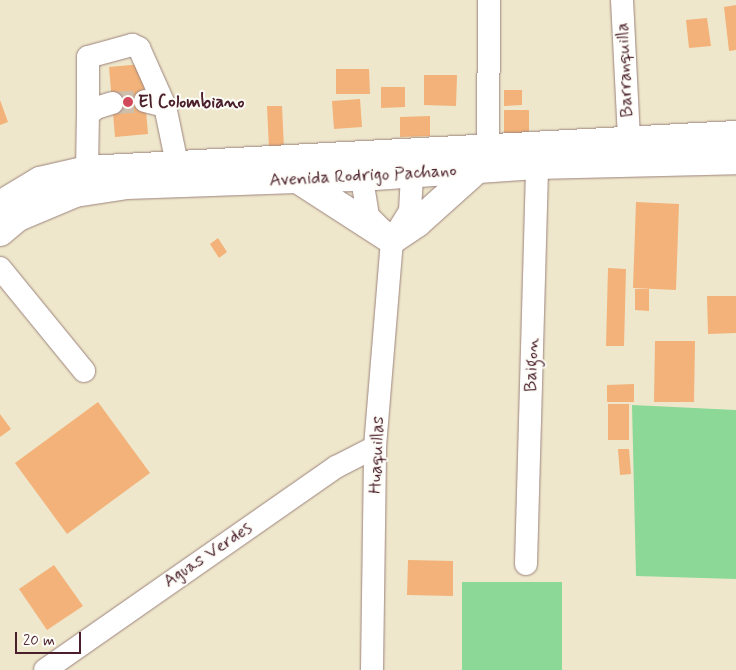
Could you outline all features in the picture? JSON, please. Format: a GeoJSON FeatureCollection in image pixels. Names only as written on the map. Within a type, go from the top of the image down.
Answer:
{"type":"FeatureCollection","features":[{"type":"Feature","properties":{"kind":"main road","name":"Avenida Rodrigo Pachano"},"geometry":{"type":"LineString","coordinates":[[0,205],[40,181],[88,170],[177,164],[359,166],[482,159],[629,140],[736,135]]}},
{"type":"Feature","properties":{"kind":"main road","name":"Avenida Rodrigo Pachano"},"geometry":{"type":"LineString","coordinates":[[482,159],[537,165],[736,160]]}},
{"type":"Feature","properties":{"kind":"main road"},"geometry":{"type":"LineString","coordinates":[[299,180],[392,240],[417,223],[482,159]]}},
{"type":"Feature","properties":{"kind":"main road","name":"Avenida Rodrigo Pachano"},"geometry":{"type":"LineString","coordinates":[[0,232],[18,217],[75,193],[127,185],[299,180],[359,166]]}},
{"type":"Feature","properties":{"kind":"street"},"geometry":{"type":"LineString","coordinates":[[482,159],[489,0]]}},
{"type":"Feature","properties":{"kind":"street","name":"Barranquilla"},"geometry":{"type":"LineString","coordinates":[[622,0],[629,140]]}},
{"type":"Feature","properties":{"kind":"street"},"geometry":{"type":"LineString","coordinates":[[88,170],[88,57],[132,45],[139,48],[155,103],[177,164]]}},
{"type":"Feature","properties":{"kind":"street"},"geometry":{"type":"LineString","coordinates":[[88,115],[96,108],[112,103]]}},
{"type":"Feature","properties":{"kind":"street"},"geometry":{"type":"LineString","coordinates":[[359,166],[368,216],[392,240],[410,211],[413,163]]}},
{"type":"Feature","properties":{"kind":"street","name":"Baigon"},"geometry":{"type":"LineString","coordinates":[[526,564],[537,165]]}},
{"type":"Feature","properties":{"kind":"street","name":"Huaquillas"},"geometry":{"type":"LineString","coordinates":[[372,670],[375,447],[392,240]]}},
{"type":"Feature","properties":{"kind":"street"},"geometry":{"type":"LineString","coordinates":[[0,268],[84,371]]}},
{"type":"Feature","properties":{"kind":"street","name":"Aguas Verdes"},"geometry":{"type":"LineString","coordinates":[[45,670],[336,467],[375,447]]}},
{"type":"Feature","properties":{"kind":"green space"},"geometry":{"type":"Polygon","coordinates":[[[632,405],[736,410],[736,579],[636,576],[632,405]]]}},
{"type":"Feature","properties":{"kind":"green space"},"geometry":{"type":"Polygon","coordinates":[[[462,582],[562,582],[562,670],[462,670],[462,582]]]}},
{"type":"Feature","properties":{"kind":"building"},"geometry":{"type":"Polygon","coordinates":[[[736,5],[736,50],[729,51],[724,7],[736,5]]]}},
{"type":"Feature","properties":{"kind":"building"},"geometry":{"type":"Polygon","coordinates":[[[707,18],[711,46],[689,48],[686,20],[707,18]]]}},
{"type":"Feature","properties":{"kind":"building","name":"El Colombiano"},"geometry":{"type":"Polygon","coordinates":[[[142,64],[148,134],[115,137],[109,67],[142,64]]]}},
{"type":"Feature","properties":{"kind":"building"},"geometry":{"type":"Polygon","coordinates":[[[336,69],[369,69],[370,94],[336,94],[336,69]]]}},
{"type":"Feature","properties":{"kind":"building"},"geometry":{"type":"Polygon","coordinates":[[[424,75],[457,75],[456,106],[424,105],[424,75]]]}},
{"type":"Feature","properties":{"kind":"building"},"geometry":{"type":"Polygon","coordinates":[[[381,87],[405,87],[405,107],[381,108],[381,87]]]}},
{"type":"Feature","properties":{"kind":"building"},"geometry":{"type":"Polygon","coordinates":[[[504,90],[522,90],[522,105],[504,106],[504,90]]]}},
{"type":"Feature","properties":{"kind":"building"},"geometry":{"type":"Polygon","coordinates":[[[360,99],[362,127],[334,129],[332,101],[360,99]]]}},
{"type":"Feature","properties":{"kind":"building"},"geometry":{"type":"Polygon","coordinates":[[[0,100],[8,122],[0,125],[0,100]]]}},
{"type":"Feature","properties":{"kind":"building"},"geometry":{"type":"Polygon","coordinates":[[[267,106],[282,106],[284,148],[269,149],[267,106]]]}},
{"type":"Feature","properties":{"kind":"building"},"geometry":{"type":"Polygon","coordinates":[[[504,110],[529,110],[529,133],[504,134],[504,110]]]}},
{"type":"Feature","properties":{"kind":"building"},"geometry":{"type":"Polygon","coordinates":[[[430,116],[430,136],[400,137],[400,117],[430,116]]]}},
{"type":"Feature","properties":{"kind":"building"},"geometry":{"type":"Polygon","coordinates":[[[636,202],[679,204],[676,290],[633,288],[636,202]]]}},
{"type":"Feature","properties":{"kind":"building"},"geometry":{"type":"Polygon","coordinates":[[[218,238],[227,252],[219,258],[210,244],[218,238]]]}},
{"type":"Feature","properties":{"kind":"building"},"geometry":{"type":"Polygon","coordinates":[[[608,268],[626,269],[624,346],[606,346],[608,268]]]}},
{"type":"Feature","properties":{"kind":"building"},"geometry":{"type":"Polygon","coordinates":[[[635,289],[649,289],[649,311],[635,310],[635,289]]]}},
{"type":"Feature","properties":{"kind":"building"},"geometry":{"type":"Polygon","coordinates":[[[707,296],[736,296],[736,333],[708,334],[707,296]]]}},
{"type":"Feature","properties":{"kind":"building"},"geometry":{"type":"Polygon","coordinates":[[[655,341],[695,341],[694,402],[654,402],[655,341]]]}},
{"type":"Feature","properties":{"kind":"building"},"geometry":{"type":"Polygon","coordinates":[[[634,384],[634,402],[607,402],[607,385],[634,384]]]}},
{"type":"Feature","properties":{"kind":"building"},"geometry":{"type":"Polygon","coordinates":[[[98,402],[150,473],[67,534],[15,463],[98,402]]]}},
{"type":"Feature","properties":{"kind":"building"},"geometry":{"type":"Polygon","coordinates":[[[608,404],[629,404],[629,440],[608,440],[608,404]]]}},
{"type":"Feature","properties":{"kind":"building"},"geometry":{"type":"Polygon","coordinates":[[[0,414],[11,429],[0,437],[0,414]]]}},
{"type":"Feature","properties":{"kind":"building"},"geometry":{"type":"Polygon","coordinates":[[[618,449],[629,449],[631,474],[620,475],[618,449]]]}},
{"type":"Feature","properties":{"kind":"building"},"geometry":{"type":"Polygon","coordinates":[[[408,560],[453,561],[453,596],[407,595],[408,560]]]}},
{"type":"Feature","properties":{"kind":"building"},"geometry":{"type":"Polygon","coordinates":[[[54,565],[83,606],[47,630],[19,589],[54,565]]]}},
{"type":"Feature","properties":{"kind":"tunnel"},"geometry":{"type":"LineString","coordinates":[[112,103],[145,101]]}},
{"type":"Feature","properties":{"kind":"place","name":"El Colombiano"},"geometry":{"type":"Point","coordinates":[128,102]}}]}
